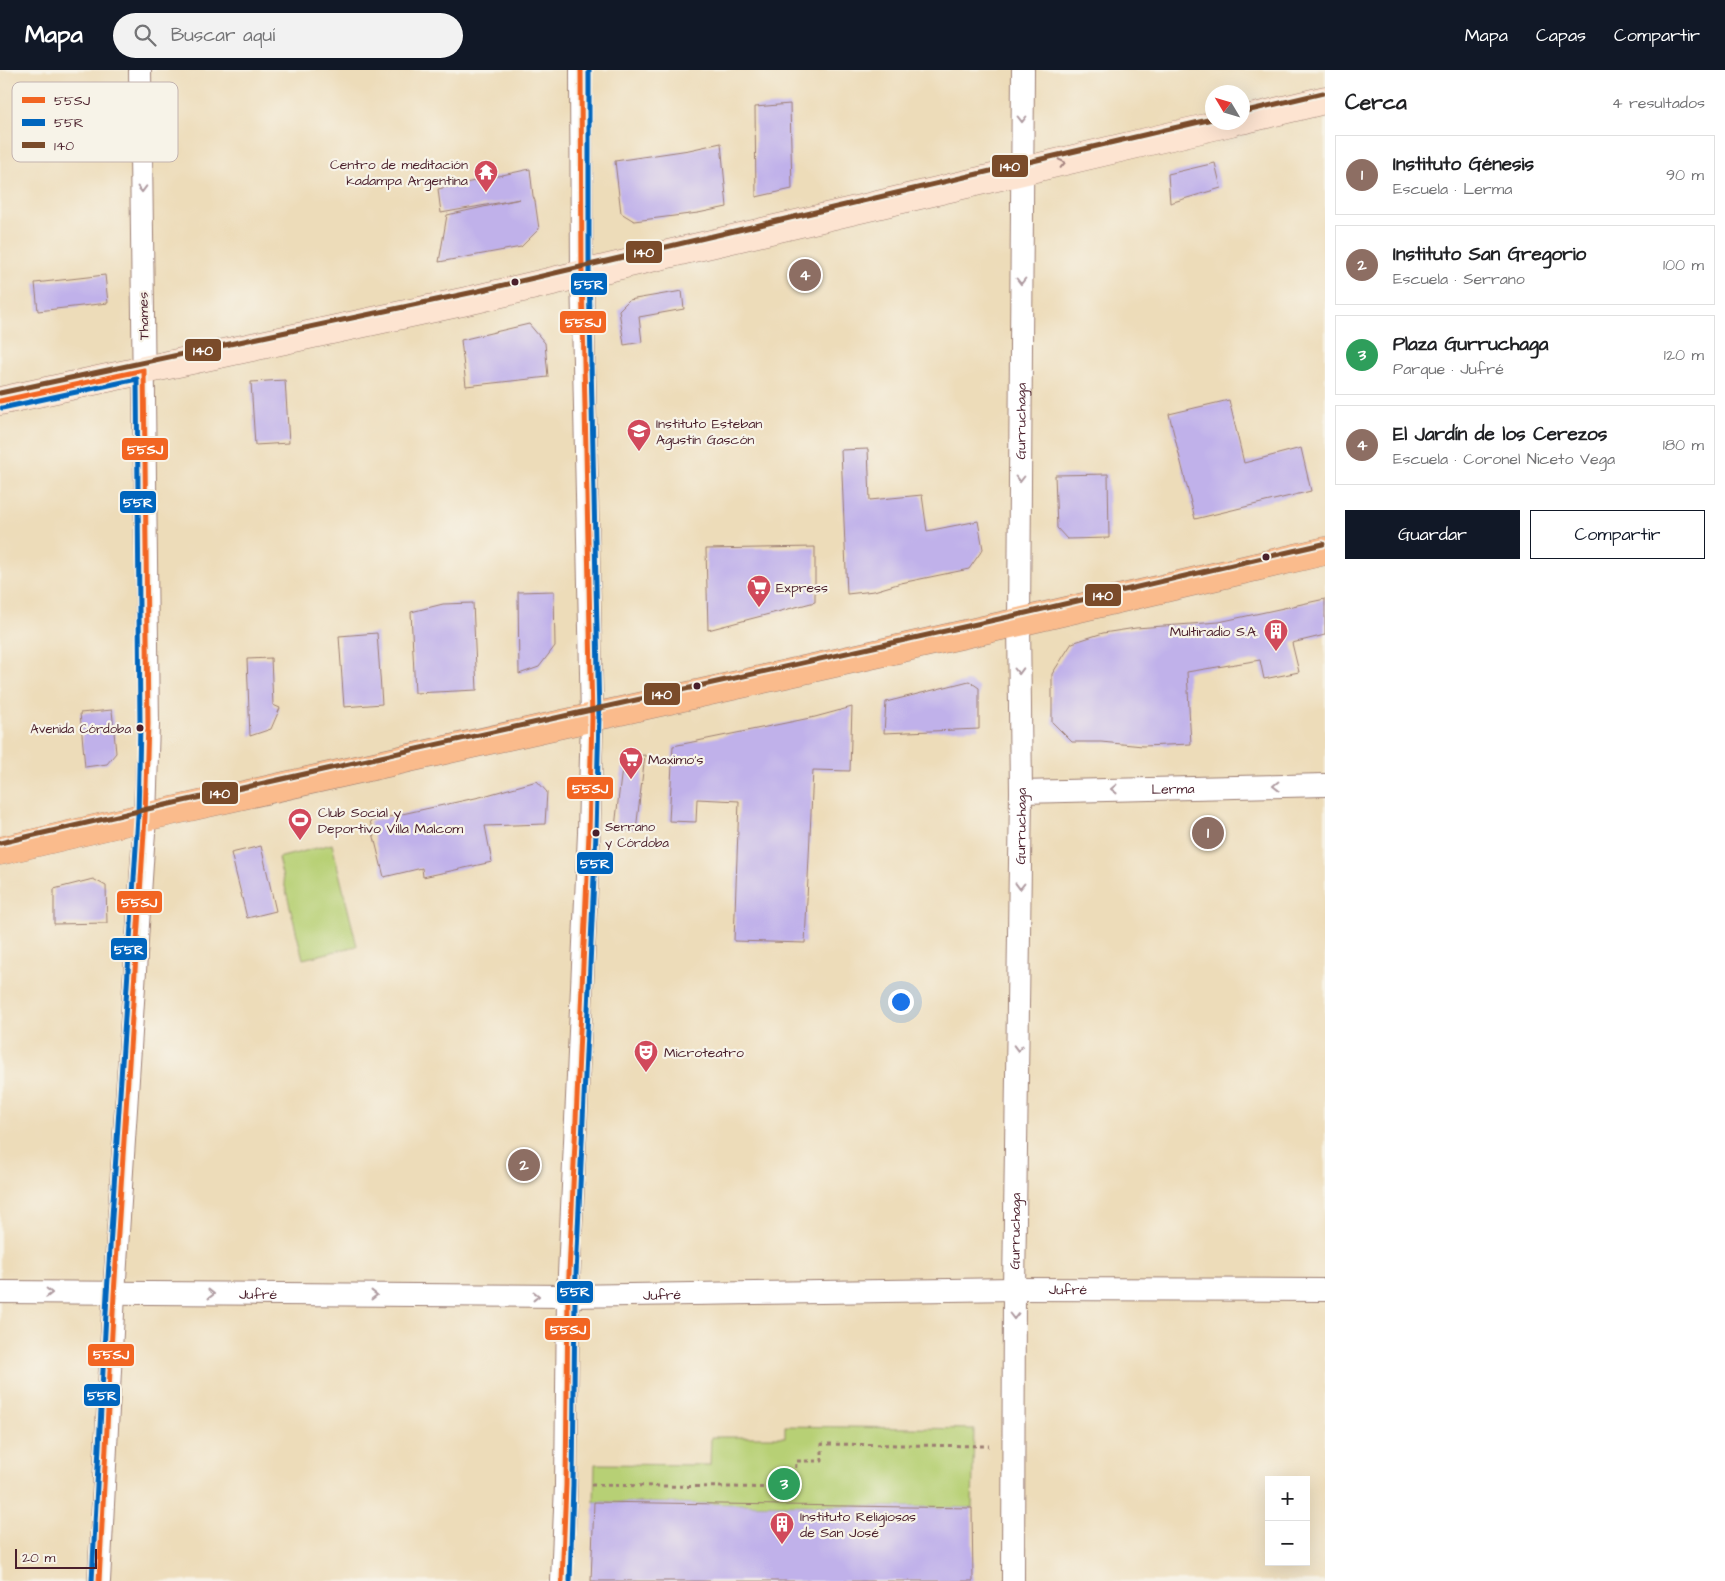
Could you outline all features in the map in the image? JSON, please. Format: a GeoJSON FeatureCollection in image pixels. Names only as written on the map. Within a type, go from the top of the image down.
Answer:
{"type":"FeatureCollection","features":[{"type":"Feature","properties":{"kind":"main road"},"geometry":{"type":"LineString","coordinates":[[0,851],[1019,622],[1325,551]]}},
{"type":"Feature","properties":{"kind":"street"},"geometry":{"type":"LineString","coordinates":[[562,1581],[566,1485],[568,1296],[589,834],[592,717],[582,274],[581,70]]}},
{"type":"Feature","properties":{"kind":"street","name":"Gurruchaga"},"geometry":{"type":"LineString","coordinates":[[1013,1581],[1014,1289],[1021,792],[1019,622],[1023,70]]}},
{"type":"Feature","properties":{"kind":"street"},"geometry":{"type":"LineString","coordinates":[[1250,118],[1325,100]]}},
{"type":"Feature","properties":{"kind":"street"},"geometry":{"type":"LineString","coordinates":[[0,401],[476,298],[1205,128]]}},
{"type":"Feature","properties":{"kind":"street","name":"Thames"},"geometry":{"type":"LineString","coordinates":[[99,1581],[114,1294],[145,817],[148,714],[141,162]]}},
{"type":"Feature","properties":{"kind":"street","name":"Lerma"},"geometry":{"type":"LineString","coordinates":[[1021,792],[1325,784]]}},
{"type":"Feature","properties":{"kind":"street","name":"Jufré"},"geometry":{"type":"LineString","coordinates":[[0,1292],[568,1296],[1014,1289],[1325,1290]]}},
{"type":"Feature","properties":{"kind":"path"},"geometry":{"type":"LineString","coordinates":[[566,1485],[795,1488],[796,1461],[822,1461],[822,1444],[1014,1446]]}},
{"type":"Feature","properties":{"kind":"green space"},"geometry":{"type":"Polygon","coordinates":[[[332,844],[357,946],[303,959],[278,858],[332,844]]]}},
{"type":"Feature","properties":{"kind":"green space"},"geometry":{"type":"Polygon","coordinates":[[[785,1426],[974,1429],[972,1508],[594,1502],[595,1464],[710,1465],[711,1437],[785,1437],[785,1426]]]}},
{"type":"Feature","properties":{"kind":"building"},"geometry":{"type":"Polygon","coordinates":[[[790,104],[792,189],[756,197],[755,107],[790,104]]]}},
{"type":"Feature","properties":{"kind":"building"},"geometry":{"type":"Polygon","coordinates":[[[721,143],[727,207],[698,213],[634,221],[621,213],[615,161],[689,150],[721,143]]]}},
{"type":"Feature","properties":{"kind":"building"},"geometry":{"type":"Polygon","coordinates":[[[1215,163],[1221,188],[1170,203],[1168,174],[1215,163]]]}},
{"type":"Feature","properties":{"kind":"building"},"geometry":{"type":"Polygon","coordinates":[[[530,169],[539,229],[521,247],[439,262],[447,215],[520,199],[441,213],[438,189],[530,169]]]}},
{"type":"Feature","properties":{"kind":"building"},"geometry":{"type":"Polygon","coordinates":[[[105,275],[108,303],[38,311],[35,283],[105,275]]]}},
{"type":"Feature","properties":{"kind":"building"},"geometry":{"type":"Polygon","coordinates":[[[682,291],[684,309],[639,317],[642,342],[624,345],[619,310],[629,300],[682,291]]]}},
{"type":"Feature","properties":{"kind":"building"},"geometry":{"type":"Polygon","coordinates":[[[529,324],[545,343],[548,377],[466,386],[461,340],[529,324]]]}},
{"type":"Feature","properties":{"kind":"building"},"geometry":{"type":"Polygon","coordinates":[[[285,380],[289,443],[255,445],[251,382],[285,380]]]}},
{"type":"Feature","properties":{"kind":"building"},"geometry":{"type":"Polygon","coordinates":[[[1229,400],[1244,463],[1301,448],[1311,491],[1195,519],[1169,414],[1229,400]]]}},
{"type":"Feature","properties":{"kind":"building"},"geometry":{"type":"Polygon","coordinates":[[[868,449],[870,500],[922,495],[927,531],[978,521],[983,549],[969,569],[901,583],[874,591],[847,594],[841,450],[868,449]]]}},
{"type":"Feature","properties":{"kind":"building"},"geometry":{"type":"Polygon","coordinates":[[[1108,474],[1109,538],[1067,539],[1057,528],[1055,475],[1108,474]]]}},
{"type":"Feature","properties":{"kind":"building"},"geometry":{"type":"Polygon","coordinates":[[[815,547],[815,602],[708,630],[706,549],[815,547]]]}},
{"type":"Feature","properties":{"kind":"building"},"geometry":{"type":"Polygon","coordinates":[[[554,591],[555,646],[539,667],[519,674],[518,592],[554,591]]]}},
{"type":"Feature","properties":{"kind":"building"},"geometry":{"type":"Polygon","coordinates":[[[1325,599],[1325,635],[1292,643],[1299,672],[1264,679],[1260,660],[1187,672],[1191,744],[1143,746],[1101,742],[1072,742],[1052,722],[1052,674],[1072,643],[1103,633],[1136,628],[1219,622],[1325,599]]]}},
{"type":"Feature","properties":{"kind":"building"},"geometry":{"type":"Polygon","coordinates":[[[473,603],[477,690],[415,693],[411,612],[443,604],[473,603]]]}},
{"type":"Feature","properties":{"kind":"building"},"geometry":{"type":"Polygon","coordinates":[[[377,633],[382,704],[344,707],[339,636],[377,633]]]}},
{"type":"Feature","properties":{"kind":"building"},"geometry":{"type":"Polygon","coordinates":[[[271,658],[273,705],[280,708],[271,729],[250,736],[247,659],[271,658]]]}},
{"type":"Feature","properties":{"kind":"building"},"geometry":{"type":"Polygon","coordinates":[[[969,681],[979,688],[979,729],[884,733],[886,702],[969,681]]]}},
{"type":"Feature","properties":{"kind":"building"},"geometry":{"type":"Polygon","coordinates":[[[852,707],[850,771],[813,770],[805,943],[734,941],[739,801],[697,799],[696,822],[669,821],[673,746],[815,717],[852,707]]]}},
{"type":"Feature","properties":{"kind":"building"},"geometry":{"type":"Polygon","coordinates":[[[112,710],[116,753],[107,764],[85,767],[80,713],[112,710]]]}},
{"type":"Feature","properties":{"kind":"building"},"geometry":{"type":"Polygon","coordinates":[[[645,755],[636,830],[615,827],[622,768],[635,756],[645,755]]]}},
{"type":"Feature","properties":{"kind":"building"},"geometry":{"type":"Polygon","coordinates":[[[537,781],[547,792],[545,824],[485,826],[492,862],[423,877],[422,868],[384,877],[370,821],[480,797],[537,781]]]}},
{"type":"Feature","properties":{"kind":"building"},"geometry":{"type":"Polygon","coordinates":[[[261,846],[276,911],[247,918],[231,853],[261,846]]]}},
{"type":"Feature","properties":{"kind":"building"},"geometry":{"type":"Polygon","coordinates":[[[93,879],[106,886],[107,923],[54,924],[54,889],[93,879]]]}},
{"type":"Feature","properties":{"kind":"building","name":"Instituto Religiosas de San José"},"geometry":{"type":"Polygon","coordinates":[[[594,1502],[972,1508],[973,1581],[591,1581],[594,1502]]]}},
{"type":"Feature","properties":{"kind":"transit line","name":"55SJ"},"geometry":{"type":"LineString","coordinates":[[562,1581],[566,1485],[568,1296],[589,833],[592,717],[582,274],[581,70]]}},
{"type":"Feature","properties":{"kind":"transit line","name":"55R"},"geometry":{"type":"LineString","coordinates":[[570,1581],[575,1296],[596,833],[599,717],[589,274],[589,70]]}},
{"type":"Feature","properties":{"kind":"transit line","name":"140"},"geometry":{"type":"LineString","coordinates":[[1250,110],[1323,93]]}},
{"type":"Feature","properties":{"kind":"transit line","name":"140"},"geometry":{"type":"LineString","coordinates":[[0,393],[474,292],[1205,121]]}},
{"type":"Feature","properties":{"kind":"transit line","name":"55SJ"},"geometry":{"type":"LineString","coordinates":[[0,401],[144,370],[148,724],[145,817],[114,1294],[99,1581]]}},
{"type":"Feature","properties":{"kind":"transit line","name":"55R"},"geometry":{"type":"LineString","coordinates":[[2,408],[137,379],[140,724],[138,817],[107,1294],[92,1581]]}},
{"type":"Feature","properties":{"kind":"transit line","name":"140"},"geometry":{"type":"LineString","coordinates":[[0,843],[1017,615],[1323,544]]}},
{"type":"Feature","properties":{"kind":"place","name":"Centro de meditación kadampa Argentina"},"geometry":{"type":"Point","coordinates":[486,193]}},
{"type":"Feature","properties":{"kind":"place","name":"El Jardín de los Cerezos"},"geometry":{"type":"Point","coordinates":[805,275]}},
{"type":"Feature","properties":{"kind":"place","name":"Instituto Esteban Agustín Gascón"},"geometry":{"type":"Point","coordinates":[639,452]}},
{"type":"Feature","properties":{"kind":"place","name":"Express"},"geometry":{"type":"Point","coordinates":[759,608]}},
{"type":"Feature","properties":{"kind":"place","name":"Multiradio S.A."},"geometry":{"type":"Point","coordinates":[1276,652]}},
{"type":"Feature","properties":{"kind":"place","name":"Avenida Córdoba"},"geometry":{"type":"Point","coordinates":[140,728]}},
{"type":"Feature","properties":{"kind":"place","name":"Maximo's"},"geometry":{"type":"Point","coordinates":[631,780]}},
{"type":"Feature","properties":{"kind":"place","name":"Serrano y Córdoba"},"geometry":{"type":"Point","coordinates":[596,833]}},
{"type":"Feature","properties":{"kind":"place","name":"Instituto Génesis"},"geometry":{"type":"Point","coordinates":[1208,833]}},
{"type":"Feature","properties":{"kind":"place","name":"Club Social y Deportivo Villa Malcom"},"geometry":{"type":"Point","coordinates":[300,841]}},
{"type":"Feature","properties":{"kind":"place","name":"Microteatro"},"geometry":{"type":"Point","coordinates":[646,1073]}},
{"type":"Feature","properties":{"kind":"place","name":"Instituto San Gregorio"},"geometry":{"type":"Point","coordinates":[524,1165]}},
{"type":"Feature","properties":{"kind":"place","name":"Plaza Gurruchaga"},"geometry":{"type":"Point","coordinates":[784,1484]}},
{"type":"Feature","properties":{"kind":"place","name":"Instituto Religiosas de San José"},"geometry":{"type":"Point","coordinates":[782,1545]}}]}
